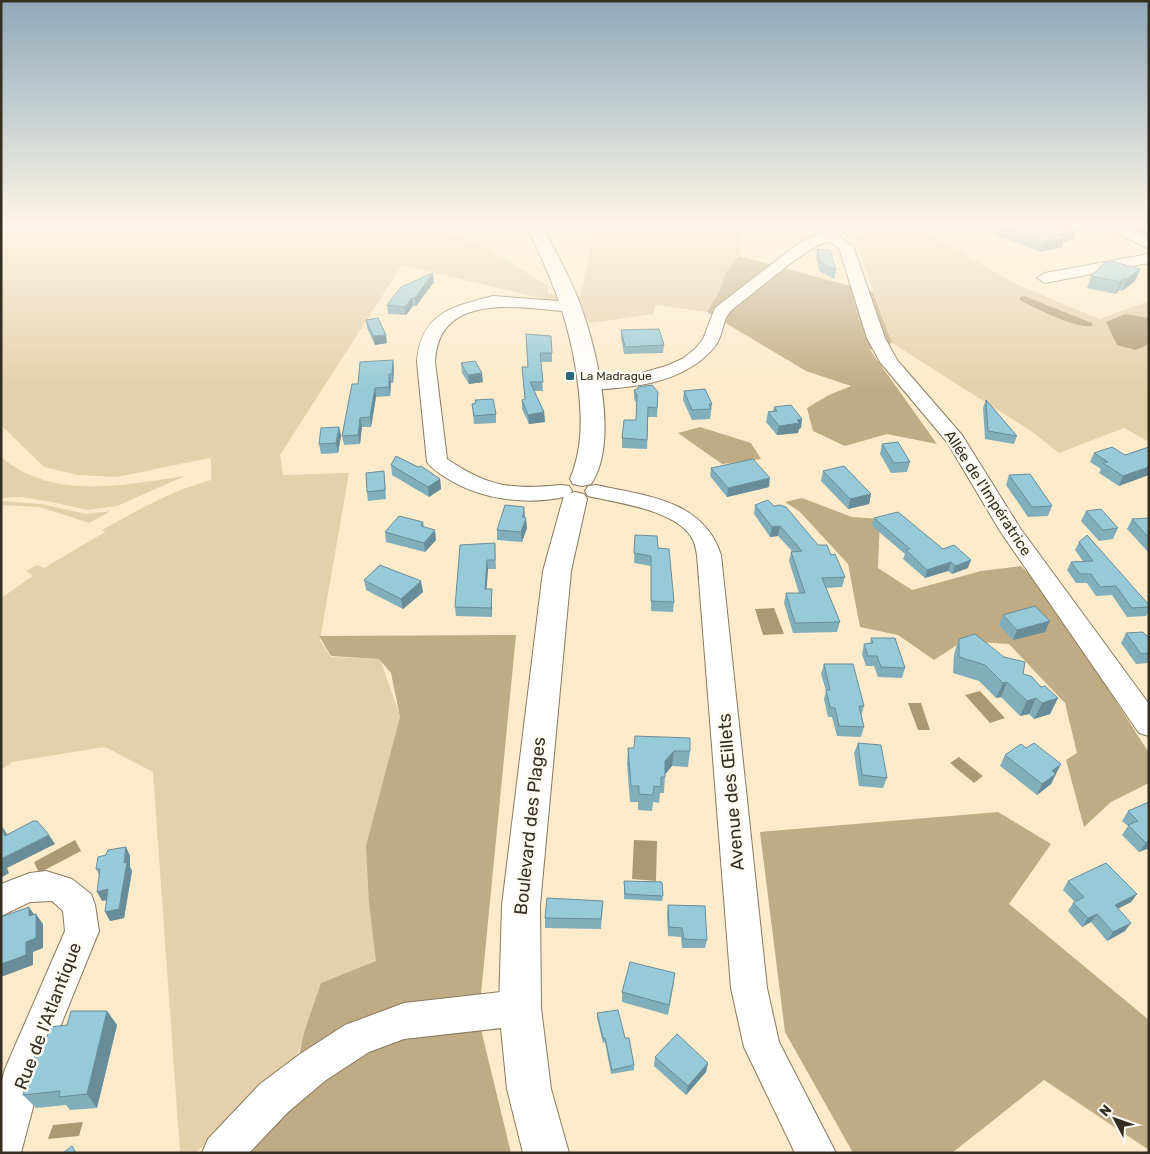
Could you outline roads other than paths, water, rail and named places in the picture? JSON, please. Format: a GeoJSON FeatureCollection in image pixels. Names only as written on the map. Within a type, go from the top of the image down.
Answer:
{"type":"FeatureCollection","features":[{"type":"Feature","properties":{"kind":"main road","name":"Boulevard des Plages"},"geometry":{"type":"LineString","coordinates":[[546,1153],[529,1089],[520,1008],[520,905],[557,571],[578,490],[588,464],[593,429],[584,351],[572,307],[561,282]]}},
{"type":"Feature","properties":{"kind":"street"},"geometry":{"type":"LineString","coordinates":[[588,384],[637,380],[660,374],[696,357],[712,338],[721,311],[758,282]]}},
{"type":"Feature","properties":{"kind":"street","name":"Allée de l'Impératrice"},"geometry":{"type":"LineString","coordinates":[[858,282],[876,338],[889,362],[956,439],[1011,531],[1149,725]]}},
{"type":"Feature","properties":{"kind":"street","name":"Avenue des Œillets"},"geometry":{"type":"LineString","coordinates":[[572,307],[503,301],[481,304],[440,321],[427,346],[426,362],[437,462],[467,481],[482,487],[518,493],[578,490],[647,502],[686,520],[704,538],[709,555],[749,988],[762,1047],[816,1153]]}},
{"type":"Feature","properties":{"kind":"street","name":"Rue de l'Atlantique"},"geometry":{"type":"LineString","coordinates":[[1,901],[9,895],[42,884],[62,889],[79,905],[82,931],[24,1069],[1,1153]]}},
{"type":"Feature","properties":{"kind":"street"},"geometry":{"type":"LineString","coordinates":[[222,1153],[274,1098],[313,1067],[358,1038],[404,1022],[520,1008]]}},
{"type":"Feature","properties":{"kind":"place","name":"La Madrague"},"geometry":{"type":"Point","coordinates":[570,376]}}]}
